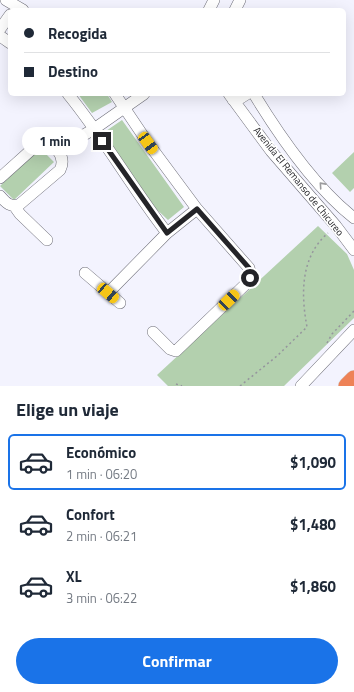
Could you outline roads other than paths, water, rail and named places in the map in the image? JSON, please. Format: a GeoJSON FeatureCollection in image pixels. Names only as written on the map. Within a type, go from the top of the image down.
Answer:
{"type":"FeatureCollection","features":[{"type":"Feature","properties":{"kind":"highway"},"geometry":{"type":"LineString","coordinates":[[347,386],[354,379]]}},
{"type":"Feature","properties":{"kind":"street"},"geometry":{"type":"LineString","coordinates":[[6,0],[17,8]]}},
{"type":"Feature","properties":{"kind":"street"},"geometry":{"type":"LineString","coordinates":[[0,29],[8,19]]}},
{"type":"Feature","properties":{"kind":"street"},"geometry":{"type":"LineString","coordinates":[[69,96],[167,233]]}},
{"type":"Feature","properties":{"kind":"street"},"geometry":{"type":"LineString","coordinates":[[117,96],[148,143],[197,209],[249,268],[250,278],[176,351],[170,349],[153,332]]}},
{"type":"Feature","properties":{"kind":"street"},"geometry":{"type":"LineString","coordinates":[[58,150],[94,129],[141,96]]}},
{"type":"Feature","properties":{"kind":"street"},"geometry":{"type":"LineString","coordinates":[[231,97],[239,99],[244,96]]}},
{"type":"Feature","properties":{"kind":"street","name":"Avenida El Remanso de Chicureo"},"geometry":{"type":"LineString","coordinates":[[255,96],[300,161],[329,194],[354,218]]}},
{"type":"Feature","properties":{"kind":"street","name":"Avenida El Remanso de Chicureo"},"geometry":{"type":"LineString","coordinates":[[231,97],[271,151],[336,226],[354,250]]}},
{"type":"Feature","properties":{"kind":"street"},"geometry":{"type":"LineString","coordinates":[[0,178],[40,142],[50,144],[58,150],[63,164],[60,170],[25,201],[15,206],[9,205],[0,196]]}},
{"type":"Feature","properties":{"kind":"street"},"geometry":{"type":"LineString","coordinates":[[15,206],[20,214],[47,240]]}},
{"type":"Feature","properties":{"kind":"street"},"geometry":{"type":"LineString","coordinates":[[108,293],[167,233],[197,209]]}},
{"type":"Feature","properties":{"kind":"street"},"geometry":{"type":"LineString","coordinates":[[84,273],[120,303]]}},
{"type":"Feature","properties":{"kind":"street"},"geometry":{"type":"LineString","coordinates":[[301,386],[354,330]]}}]}
